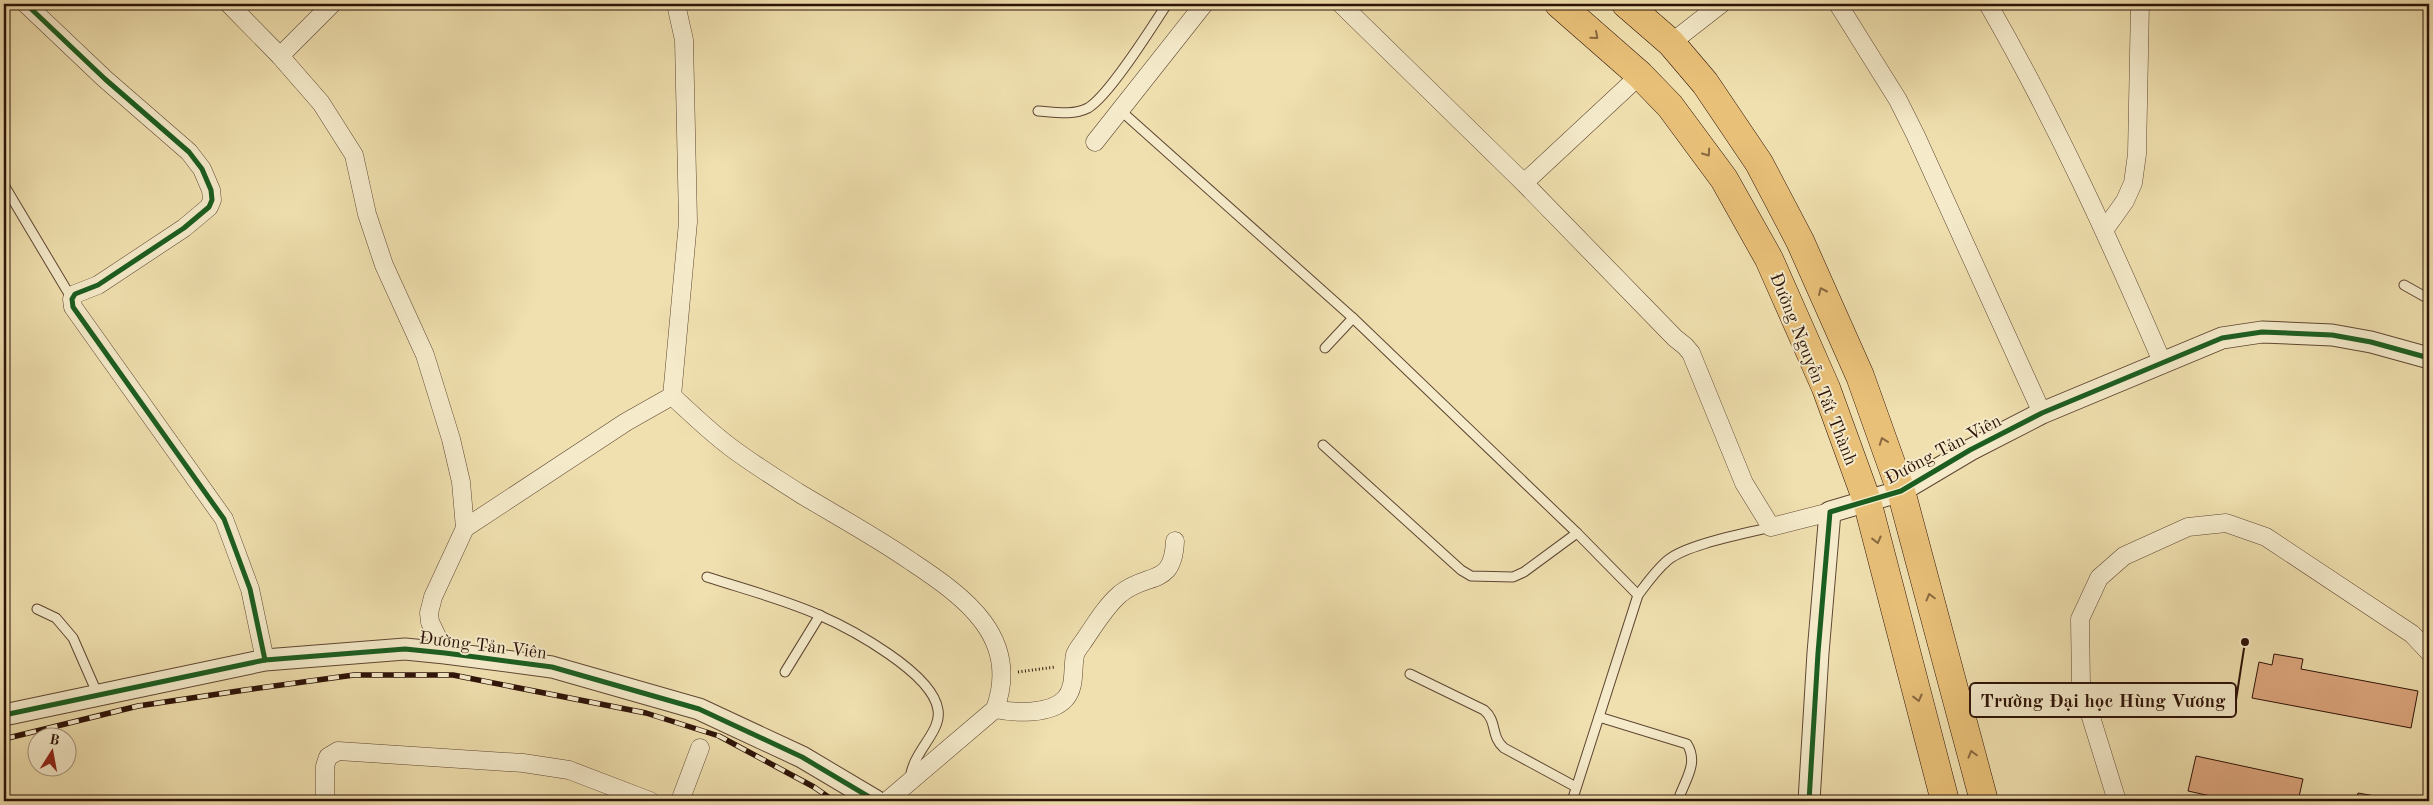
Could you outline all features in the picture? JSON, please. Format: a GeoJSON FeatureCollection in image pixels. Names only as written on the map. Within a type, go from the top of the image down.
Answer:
{"type":"FeatureCollection","features":[{"type":"Feature","properties":{"kind":"main road","name":"Đường Nguyễn Tất Thành"},"geometry":{"type":"LineString","coordinates":[[1558,4],[1640,75],[1670,106],[1696,138],[1752,225],[1826,388],[1867,501],[1945,801]]}},
{"type":"Feature","properties":{"kind":"main road","name":"Đường Nguyễn Tất Thành"},"geometry":{"type":"LineString","coordinates":[[1626,4],[1671,43],[1705,83],[1731,119],[1784,208],[1860,376],[1901,491],[1984,801]]}},
{"type":"Feature","properties":{"kind":"street"},"geometry":{"type":"LineString","coordinates":[[26,4],[105,78],[189,152],[202,169],[211,190],[212,200],[209,207],[184,228],[98,285],[76,294],[72,299],[73,307],[224,519],[250,589],[266,660]]}},
{"type":"Feature","properties":{"kind":"street"},"geometry":{"type":"LineString","coordinates":[[228,4],[280,56],[321,102],[354,155],[367,214],[384,265],[425,356],[451,439],[461,482],[464,528],[433,597],[429,613],[430,622],[445,653]]}},
{"type":"Feature","properties":{"kind":"street"},"geometry":{"type":"LineString","coordinates":[[280,56],[332,4]]}},
{"type":"Feature","properties":{"kind":"street"},"geometry":{"type":"LineString","coordinates":[[672,396],[688,222],[684,40],[676,4]]}},
{"type":"Feature","properties":{"kind":"street"},"geometry":{"type":"LineString","coordinates":[[1095,142],[1204,4]]}},
{"type":"Feature","properties":{"kind":"street"},"geometry":{"type":"LineString","coordinates":[[1341,4],[1524,183],[1691,353],[1744,483],[1771,527],[1830,512],[1818,653],[1809,801]]}},
{"type":"Feature","properties":{"kind":"street"},"geometry":{"type":"LineString","coordinates":[[1671,43],[1722,4]]}},
{"type":"Feature","properties":{"kind":"street"},"geometry":{"type":"LineString","coordinates":[[1838,4],[1905,114],[2042,413]]}},
{"type":"Feature","properties":{"kind":"street"},"geometry":{"type":"LineString","coordinates":[[1988,4],[2064,143],[2163,364]]}},
{"type":"Feature","properties":{"kind":"street"},"geometry":{"type":"LineString","coordinates":[[2104,229],[2125,201],[2133,183],[2137,154],[2140,4]]}},
{"type":"Feature","properties":{"kind":"street"},"geometry":{"type":"LineString","coordinates":[[1524,183],[1640,75]]}},
{"type":"Feature","properties":{"kind":"street","name":"Đường Tản Viên"},"geometry":{"type":"LineString","coordinates":[[1830,512],[1901,491],[1970,450],[2042,413],[2222,338],[2262,332],[2332,335],[2371,342],[2429,358]]}},
{"type":"Feature","properties":{"kind":"street"},"geometry":{"type":"LineString","coordinates":[[464,528],[626,422],[672,396]]}},
{"type":"Feature","properties":{"kind":"street"},"geometry":{"type":"LineString","coordinates":[[672,396],[730,447],[799,493],[889,546],[951,588],[975,609],[992,635],[1002,674],[1002,689],[995,709],[887,801]]}},
{"type":"Feature","properties":{"kind":"street"},"geometry":{"type":"LineString","coordinates":[[2117,801],[2081,685],[2080,619],[2099,578],[2124,556],[2188,527],[2226,522],[2266,537],[2412,634],[2429,652]]}},
{"type":"Feature","properties":{"kind":"street"},"geometry":{"type":"LineString","coordinates":[[995,709],[1010,712],[1044,710],[1065,699],[1073,681],[1075,654],[1093,627],[1109,605],[1122,592],[1169,570],[1174,559],[1175,542]]}},
{"type":"Feature","properties":{"kind":"street","name":"Đường Tản Viên"},"geometry":{"type":"LineString","coordinates":[[4,715],[266,660],[404,649],[445,653],[552,667],[699,709],[802,757],[876,801]]}},
{"type":"Feature","properties":{"kind":"street"},"geometry":{"type":"LineString","coordinates":[[680,801],[700,748]]}},
{"type":"Feature","properties":{"kind":"street"},"geometry":{"type":"LineString","coordinates":[[325,801],[325,766],[328,757],[338,751],[523,763],[569,770],[650,801]]}},
{"type":"Feature","properties":{"kind":"lane"},"geometry":{"type":"LineString","coordinates":[[1038,111],[1070,113],[1087,108],[1102,96],[1168,4]]}},
{"type":"Feature","properties":{"kind":"lane"},"geometry":{"type":"LineString","coordinates":[[1120,110],[1354,318],[1577,533],[1638,595]]}},
{"type":"Feature","properties":{"kind":"lane"},"geometry":{"type":"LineString","coordinates":[[4,184],[72,299]]}},
{"type":"Feature","properties":{"kind":"lane"},"geometry":{"type":"LineString","coordinates":[[2404,285],[2429,299]]}},
{"type":"Feature","properties":{"kind":"lane"},"geometry":{"type":"LineString","coordinates":[[1325,348],[1354,318]]}},
{"type":"Feature","properties":{"kind":"lane"},"geometry":{"type":"LineString","coordinates":[[1323,445],[1461,570],[1470,576],[1513,577],[1524,572],[1577,533]]}},
{"type":"Feature","properties":{"kind":"lane"},"geometry":{"type":"LineString","coordinates":[[1572,801],[1638,595],[1656,571],[1669,559],[1682,551],[1771,527]]}},
{"type":"Feature","properties":{"kind":"lane"},"geometry":{"type":"LineString","coordinates":[[707,577],[820,615],[865,639],[913,672],[926,685],[938,708],[938,722],[915,759],[910,770],[910,782]]}},
{"type":"Feature","properties":{"kind":"lane"},"geometry":{"type":"LineString","coordinates":[[36,609],[56,618],[73,638],[98,695]]}},
{"type":"Feature","properties":{"kind":"lane"},"geometry":{"type":"LineString","coordinates":[[785,672],[820,615]]}},
{"type":"Feature","properties":{"kind":"lane"},"geometry":{"type":"LineString","coordinates":[[1410,674],[1484,710],[1491,717],[1496,742],[1576,787]]}},
{"type":"Feature","properties":{"kind":"lane"},"geometry":{"type":"LineString","coordinates":[[1599,717],[1687,744],[1692,752],[1693,763],[1680,795]]}},
{"type":"Feature","properties":{"kind":"path"},"geometry":{"type":"LineString","coordinates":[[1002,674],[1054,667]]}},
{"type":"Feature","properties":{"kind":"building"},"geometry":{"type":"Polygon","coordinates":[[[2274,654],[2303,659],[2301,669],[2418,691],[2411,728],[2252,698],[2259,662],[2272,665],[2274,654]]]}},
{"type":"Feature","properties":{"kind":"building"},"geometry":{"type":"Polygon","coordinates":[[[2196,756],[2303,779],[2298,801],[2233,801],[2188,791],[2196,756]]]}},
{"type":"Feature","properties":{"kind":"building"},"geometry":{"type":"Polygon","coordinates":[[[2358,793],[2403,801],[2356,801],[2358,793]]]}},
{"type":"Feature","properties":{"kind":"railway"},"geometry":{"type":"LineString","coordinates":[[4,739],[138,706],[245,690],[354,675],[453,675],[646,713],[719,736],[814,787],[834,801]]}},
{"type":"Feature","properties":{"kind":"cycle path"},"geometry":{"type":"LineString","coordinates":[[26,4],[105,79],[189,152],[202,169],[211,190],[212,200],[209,207],[184,228],[98,285],[75,294],[72,299],[73,307],[224,519],[250,589],[265,660]]}},
{"type":"Feature","properties":{"kind":"cycle path"},"geometry":{"type":"LineString","coordinates":[[1809,801],[1818,653],[1830,512],[1901,491],[1970,450],[2042,413],[2222,338],[2262,332],[2332,335],[2371,342],[2429,358]]}},
{"type":"Feature","properties":{"kind":"cycle path"},"geometry":{"type":"LineString","coordinates":[[4,715],[265,660],[405,649],[552,667],[699,709],[802,757],[876,801]]}},
{"type":"Feature","properties":{"kind":"place","name":"Trường Đại học Hùng Vương"},"geometry":{"type":"Point","coordinates":[2245,642]}}]}
